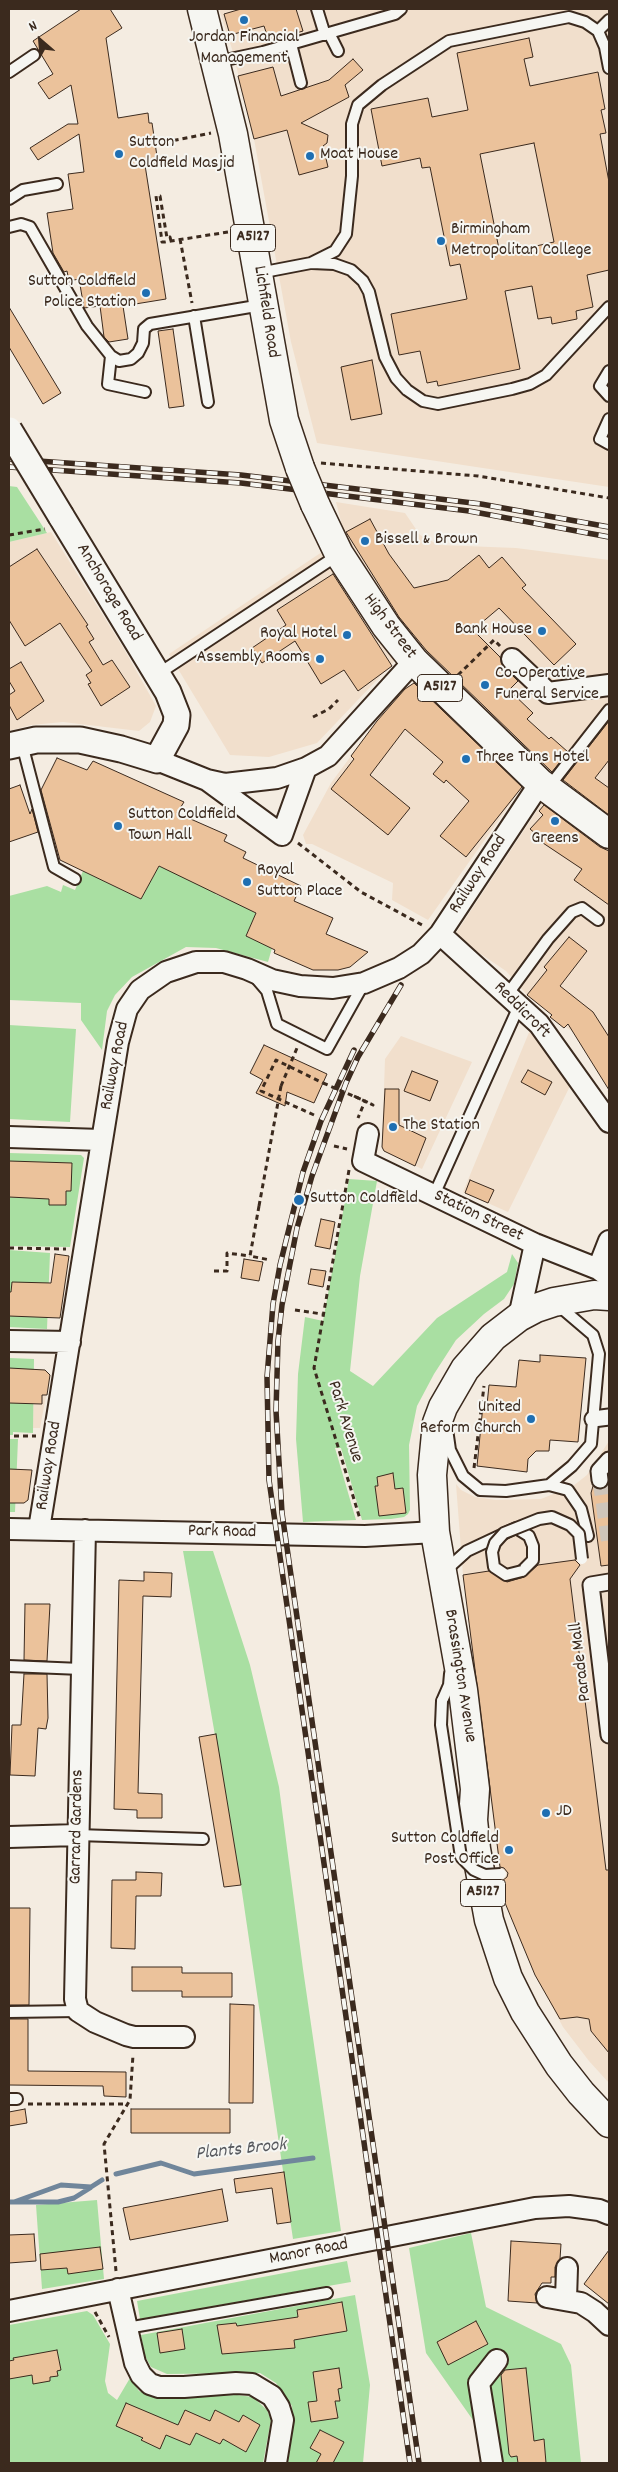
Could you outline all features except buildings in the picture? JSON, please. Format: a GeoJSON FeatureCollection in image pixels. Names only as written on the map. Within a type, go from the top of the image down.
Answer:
{"type":"FeatureCollection","features":[{"type":"Feature","properties":{"kind":"main road","name":"Lichfield Road"},"geometry":{"type":"LineString","coordinates":[[202,9],[233,134],[265,304],[284,420],[299,465]]}},
{"type":"Feature","properties":{"kind":"main road","name":"High Street"},"geometry":{"type":"LineString","coordinates":[[299,465],[339,554],[386,626],[414,661],[443,691],[544,786],[609,834]]}},
{"type":"Feature","properties":{"kind":"main road","name":"Brassington Avenue"},"geometry":{"type":"LineString","coordinates":[[609,1296],[594,1295],[554,1302],[519,1317],[497,1334],[479,1352],[465,1369],[443,1407],[437,1423],[432,1475],[435,1532],[463,1690],[475,1789],[473,1820],[476,1849],[482,1892],[496,1947],[508,1978],[540,2038],[581,2093],[609,2123]]}},
{"type":"Feature","properties":{"kind":"street","name":"Anchorage Road"},"geometry":{"type":"LineString","coordinates":[[9,430],[168,692],[177,715],[172,732],[156,760]]}},
{"type":"Feature","properties":{"kind":"street"},"geometry":{"type":"LineString","coordinates":[[512,659],[548,693],[609,685]]}},
{"type":"Feature","properties":{"kind":"street"},"geometry":{"type":"LineString","coordinates":[[16,745],[36,740],[80,740],[121,749],[156,760],[207,780],[225,784],[277,778],[306,768],[328,756],[414,661]]}},
{"type":"Feature","properties":{"kind":"street"},"geometry":{"type":"LineString","coordinates":[[207,780],[290,838],[306,768]]}},
{"type":"Feature","properties":{"kind":"street","name":"Railway Road"},"geometry":{"type":"LineString","coordinates":[[39,1529],[118,1042],[128,1009],[140,990],[166,972],[196,962],[224,962],[247,968],[272,980],[300,986],[333,988],[364,983],[399,968],[421,954],[440,934],[544,786]]}},
{"type":"Feature","properties":{"kind":"street","name":"Reddicroft"},"geometry":{"type":"LineString","coordinates":[[440,934],[539,1024],[609,1122]]}},
{"type":"Feature","properties":{"kind":"street","name":"Station Street"},"geometry":{"type":"LineString","coordinates":[[368,1134],[363,1161],[536,1244],[604,1273]]}},
{"type":"Feature","properties":{"kind":"street"},"geometry":{"type":"LineString","coordinates":[[9,1137],[102,1140]]}},
{"type":"Feature","properties":{"kind":"street"},"geometry":{"type":"LineString","coordinates":[[604,1273],[609,1241]]}},
{"type":"Feature","properties":{"kind":"street","name":"Station Street"},"geometry":{"type":"LineString","coordinates":[[519,1317],[536,1244]]}},
{"type":"Feature","properties":{"kind":"street"},"geometry":{"type":"LineString","coordinates":[[9,1340],[70,1342]]}},
{"type":"Feature","properties":{"kind":"street"},"geometry":{"type":"LineString","coordinates":[[594,1419],[609,1417]]}},
{"type":"Feature","properties":{"kind":"street"},"geometry":{"type":"LineString","coordinates":[[600,1480],[599,1472],[609,1460]]}},
{"type":"Feature","properties":{"kind":"street","name":"Park Road"},"geometry":{"type":"LineString","coordinates":[[9,1529],[365,1536],[435,1532]]}},
{"type":"Feature","properties":{"kind":"street","name":"Garrard Gardens"},"geometry":{"type":"LineString","coordinates":[[78,2011],[75,1999],[77,1835],[85,1530]]}},
{"type":"Feature","properties":{"kind":"street","name":"Parade Mall"},"geometry":{"type":"LineString","coordinates":[[609,1582],[591,1585],[609,1735]]}},
{"type":"Feature","properties":{"kind":"street"},"geometry":{"type":"LineString","coordinates":[[9,1837],[77,1835]]}},
{"type":"Feature","properties":{"kind":"street"},"geometry":{"type":"LineString","coordinates":[[78,2011],[96,2022],[134,2037],[184,2037]]}},
{"type":"Feature","properties":{"kind":"street","name":"Manor Road"},"geometry":{"type":"LineString","coordinates":[[9,2311],[535,2208],[569,2206],[598,2210],[609,2214]]}},
{"type":"Feature","properties":{"kind":"street"},"geometry":{"type":"LineString","coordinates":[[567,2268],[557,2298],[595,2312],[609,2325]]}},
{"type":"Feature","properties":{"kind":"street"},"geometry":{"type":"LineString","coordinates":[[118,2289],[135,2363],[141,2375],[150,2384],[159,2387],[184,2387],[244,2383],[262,2389],[272,2396],[279,2407],[283,2420],[276,2463]]}},
{"type":"Feature","properties":{"kind":"street"},"geometry":{"type":"LineString","coordinates":[[492,2463],[479,2383],[497,2360]]}},
{"type":"Feature","properties":{"kind":"lane"},"geometry":{"type":"LineString","coordinates":[[317,9],[327,34],[338,51]]}},
{"type":"Feature","properties":{"kind":"lane"},"geometry":{"type":"LineString","coordinates":[[215,62],[327,34],[397,10]]}},
{"type":"Feature","properties":{"kind":"lane"},"geometry":{"type":"LineString","coordinates":[[311,263],[335,251],[346,234],[352,176],[352,124],[358,105],[382,85],[449,41],[569,17],[585,22],[598,31],[605,47],[609,68]]}},
{"type":"Feature","properties":{"kind":"lane"},"geometry":{"type":"LineString","coordinates":[[598,31],[609,20]]}},
{"type":"Feature","properties":{"kind":"lane"},"geometry":{"type":"LineString","coordinates":[[291,44],[301,83]]}},
{"type":"Feature","properties":{"kind":"lane"},"geometry":{"type":"LineString","coordinates":[[9,72],[34,56]]}},
{"type":"Feature","properties":{"kind":"lane"},"geometry":{"type":"LineString","coordinates":[[9,199],[23,190],[57,184]]}},
{"type":"Feature","properties":{"kind":"lane"},"geometry":{"type":"LineString","coordinates":[[9,227],[21,224],[30,226],[87,326],[111,356],[119,361],[131,359],[138,353],[143,343],[144,329],[150,324],[265,304]]}},
{"type":"Feature","properties":{"kind":"lane"},"geometry":{"type":"LineString","coordinates":[[259,273],[311,263],[334,264],[351,270],[364,281],[369,292],[385,357],[396,378],[407,390],[423,401],[438,404],[512,389],[530,384],[546,375],[609,307]]}},
{"type":"Feature","properties":{"kind":"lane"},"geometry":{"type":"LineString","coordinates":[[194,316],[208,402]]}},
{"type":"Feature","properties":{"kind":"lane"},"geometry":{"type":"LineString","coordinates":[[111,356],[108,384],[146,392]]}},
{"type":"Feature","properties":{"kind":"lane"},"geometry":{"type":"LineString","coordinates":[[609,371],[600,386],[609,396]]}},
{"type":"Feature","properties":{"kind":"lane"},"geometry":{"type":"LineString","coordinates":[[609,419],[600,439],[609,444]]}},
{"type":"Feature","properties":{"kind":"lane"},"geometry":{"type":"LineString","coordinates":[[158,674],[339,554]]}},
{"type":"Feature","properties":{"kind":"lane"},"geometry":{"type":"LineString","coordinates":[[544,786],[609,710]]}},
{"type":"Feature","properties":{"kind":"lane"},"geometry":{"type":"LineString","coordinates":[[16,745],[54,867],[75,879]]}},
{"type":"Feature","properties":{"kind":"lane"},"geometry":{"type":"LineString","coordinates":[[434,1195],[513,1001],[548,939],[572,912],[582,908],[598,920]]}},
{"type":"Feature","properties":{"kind":"lane"},"geometry":{"type":"LineString","coordinates":[[247,968],[267,991],[277,1024],[327,1049],[364,983]]}},
{"type":"Feature","properties":{"kind":"lane"},"geometry":{"type":"LineString","coordinates":[[549,1485],[572,1466],[591,1444],[599,1354],[593,1335],[554,1302]]}},
{"type":"Feature","properties":{"kind":"lane"},"geometry":{"type":"LineString","coordinates":[[443,1407],[450,1450],[463,1476],[480,1490],[506,1491],[549,1485],[568,1490],[582,1509],[588,1536]]}},
{"type":"Feature","properties":{"kind":"lane"},"geometry":{"type":"LineString","coordinates":[[442,1575],[467,1550],[505,1532],[511,1530],[516,1528],[529,1536],[533,1546],[533,1560],[522,1571],[506,1575],[494,1567],[492,1552],[495,1542],[504,1533],[511,1530],[518,1527],[539,1519],[552,1517],[570,1525],[579,1534],[582,1559]]}},
{"type":"Feature","properties":{"kind":"lane"},"geometry":{"type":"LineString","coordinates":[[452,1629],[450,1685],[442,1702],[442,1725],[461,1857],[474,1870],[485,1875],[501,1874]]}},
{"type":"Feature","properties":{"kind":"lane"},"geometry":{"type":"LineString","coordinates":[[9,1666],[81,1669]]}},
{"type":"Feature","properties":{"kind":"lane"},"geometry":{"type":"LineString","coordinates":[[77,1835],[203,1839]]}},
{"type":"Feature","properties":{"kind":"lane"},"geometry":{"type":"LineString","coordinates":[[9,2012],[78,2011]]}},
{"type":"Feature","properties":{"kind":"lane"},"geometry":{"type":"LineString","coordinates":[[127,2328],[327,2293]]}},
{"type":"Feature","properties":{"kind":"path"},"geometry":{"type":"LineString","coordinates":[[156,144],[207,134]]}},
{"type":"Feature","properties":{"kind":"path"},"geometry":{"type":"LineString","coordinates":[[171,241],[170,237],[167,238],[160,196],[156,196],[162,242],[171,241],[180,240],[222,233]]}},
{"type":"Feature","properties":{"kind":"path"},"geometry":{"type":"LineString","coordinates":[[180,240],[194,316]]}},
{"type":"Feature","properties":{"kind":"path"},"geometry":{"type":"LineString","coordinates":[[299,465],[478,476],[609,498]]}},
{"type":"Feature","properties":{"kind":"path"},"geometry":{"type":"LineString","coordinates":[[9,535],[16,536],[64,520]]}},
{"type":"Feature","properties":{"kind":"path"},"geometry":{"type":"LineString","coordinates":[[443,691],[494,640],[512,659]]}},
{"type":"Feature","properties":{"kind":"path"},"geometry":{"type":"LineString","coordinates":[[313,717],[329,710],[338,700]]}},
{"type":"Feature","properties":{"kind":"path"},"geometry":{"type":"LineString","coordinates":[[290,838],[361,892],[440,934]]}},
{"type":"Feature","properties":{"kind":"path"},"geometry":{"type":"LineString","coordinates":[[250,1256],[281,1086],[302,1036]]}},
{"type":"Feature","properties":{"kind":"path"},"geometry":{"type":"LineString","coordinates":[[314,1115],[261,1091],[276,1060],[323,1083],[373,1104],[354,1096]]}},
{"type":"Feature","properties":{"kind":"path"},"geometry":{"type":"LineString","coordinates":[[363,1105],[365,1101]]}},
{"type":"Feature","properties":{"kind":"path"},"geometry":{"type":"LineString","coordinates":[[334,1146],[347,1150]]}},
{"type":"Feature","properties":{"kind":"path","name":"Park Avenue"},"geometry":{"type":"LineString","coordinates":[[352,1163],[346,1179],[314,1368],[365,1536]]}},
{"type":"Feature","properties":{"kind":"path"},"geometry":{"type":"LineString","coordinates":[[9,1248],[84,1250]]}},
{"type":"Feature","properties":{"kind":"path"},"geometry":{"type":"LineString","coordinates":[[214,1271],[227,1271],[227,1253],[270,1260]]}},
{"type":"Feature","properties":{"kind":"path"},"geometry":{"type":"LineString","coordinates":[[295,1310],[322,1314]]}},
{"type":"Feature","properties":{"kind":"path"},"geometry":{"type":"LineString","coordinates":[[473,1484],[484,1386]]}},
{"type":"Feature","properties":{"kind":"path"},"geometry":{"type":"LineString","coordinates":[[118,2289],[104,2144],[130,2100],[134,2037]]}},
{"type":"Feature","properties":{"kind":"path"},"geometry":{"type":"LineString","coordinates":[[13,2099],[25,2104],[127,2104]]}},
{"type":"Feature","properties":{"kind":"shaded area","name":"Birmingham Metropolitan College"},"geometry":{"type":"Polygon","coordinates":[[[219,9],[609,9],[609,487],[317,443],[291,342],[254,139],[232,49],[219,9]]]}},
{"type":"Feature","properties":{"kind":"shaded area"},"geometry":{"type":"Polygon","coordinates":[[[336,502],[405,513],[420,535],[439,545],[516,548],[609,560],[609,703],[606,704],[552,779],[415,646],[365,575],[344,533],[336,502]]]}},
{"type":"Feature","properties":{"kind":"shaded area"},"geometry":{"type":"Polygon","coordinates":[[[51,532],[124,649],[156,706],[150,722],[139,731],[63,722],[31,725],[9,731],[9,542],[51,532]]]}},
{"type":"Feature","properties":{"kind":"shaded area"},"geometry":{"type":"Polygon","coordinates":[[[325,550],[396,656],[393,663],[317,743],[269,757],[230,755],[169,654],[325,550]]]}},
{"type":"Feature","properties":{"kind":"shaded area"},"geometry":{"type":"Polygon","coordinates":[[[417,682],[527,780],[428,920],[392,900],[393,883],[312,844],[306,844],[303,835],[331,783],[377,721],[405,689],[417,682]]]}},
{"type":"Feature","properties":{"kind":"shaded area"},"geometry":{"type":"Polygon","coordinates":[[[589,743],[609,760],[609,819],[557,782],[589,743]]]}},
{"type":"Feature","properties":{"kind":"shaded area"},"geometry":{"type":"Polygon","coordinates":[[[544,800],[609,851],[609,1089],[573,1032],[550,1017],[551,1014],[527,995],[506,971],[454,936],[544,800]]]}},
{"type":"Feature","properties":{"kind":"shaded area"},"geometry":{"type":"Polygon","coordinates":[[[530,1030],[571,1084],[508,1212],[463,1192],[530,1030]]]}},
{"type":"Feature","properties":{"kind":"shaded area","name":"The Station"},"geometry":{"type":"Polygon","coordinates":[[[401,1036],[472,1062],[422,1169],[384,1151],[382,1147],[385,1059],[401,1036]]]}},
{"type":"Feature","properties":{"kind":"shaded area"},"geometry":{"type":"Polygon","coordinates":[[[34,1369],[45,1370],[50,1375],[40,1428],[33,1428],[34,1369]]]}},
{"type":"Feature","properties":{"kind":"shaded area"},"geometry":{"type":"Polygon","coordinates":[[[609,1441],[609,2083],[563,2027],[535,1975],[503,1898],[463,1575],[456,1484],[461,1490],[475,1497],[496,1500],[541,1499],[573,1486],[587,1475],[609,1441]]]}},
{"type":"Feature","properties":{"kind":"green space"},"geometry":{"type":"Polygon","coordinates":[[[9,486],[17,487],[47,533],[9,542],[9,486]]]}},
{"type":"Feature","properties":{"kind":"green space"},"geometry":{"type":"Polygon","coordinates":[[[159,866],[216,889],[215,894],[226,899],[227,896],[256,913],[246,936],[272,948],[268,962],[216,948],[186,947],[132,977],[115,995],[107,1011],[102,1050],[81,1020],[81,1003],[9,1000],[9,896],[47,886],[61,892],[63,885],[75,890],[83,871],[141,899],[159,866]]]}},
{"type":"Feature","properties":{"kind":"green space"},"geometry":{"type":"Polygon","coordinates":[[[9,1025],[76,1029],[70,1122],[9,1119],[9,1025]]]}},
{"type":"Feature","properties":{"kind":"green space"},"geometry":{"type":"Polygon","coordinates":[[[9,1153],[81,1155],[84,1158],[70,1247],[9,1246],[9,1153]]]}},
{"type":"Feature","properties":{"kind":"green space"},"geometry":{"type":"Polygon","coordinates":[[[349,1179],[377,1181],[360,1276],[350,1371],[373,1386],[437,1318],[507,1272],[512,1254],[518,1263],[514,1284],[504,1299],[484,1314],[456,1340],[434,1374],[417,1406],[409,1445],[410,1510],[408,1514],[404,1517],[391,1519],[362,1520],[341,1448],[335,1448],[356,1520],[303,1522],[296,1439],[298,1374],[305,1317],[323,1321],[349,1179]]]}},
{"type":"Feature","properties":{"kind":"green space"},"geometry":{"type":"Polygon","coordinates":[[[9,1250],[50,1253],[47,1329],[9,1327],[9,1250]]]}},
{"type":"Feature","properties":{"kind":"green space"},"geometry":{"type":"Polygon","coordinates":[[[9,1358],[34,1359],[33,1433],[13,1432],[13,1435],[9,1435],[9,1358]]]}},
{"type":"Feature","properties":{"kind":"green space"},"geometry":{"type":"Polygon","coordinates":[[[9,1439],[18,1439],[15,1512],[9,1512],[9,1439]]]}},
{"type":"Feature","properties":{"kind":"green space"},"geometry":{"type":"Polygon","coordinates":[[[183,1551],[213,1551],[250,1665],[279,1787],[341,2231],[293,2239],[241,1885],[183,1551]]]}},
{"type":"Feature","properties":{"kind":"green space"},"geometry":{"type":"Polygon","coordinates":[[[97,2200],[104,2279],[42,2289],[36,2205],[97,2200]]]}},
{"type":"Feature","properties":{"kind":"green space"},"geometry":{"type":"Polygon","coordinates":[[[471,2233],[486,2307],[561,2344],[571,2365],[581,2463],[497,2463],[490,2422],[475,2423],[426,2353],[409,2248],[471,2233]]]}},
{"type":"Feature","properties":{"kind":"green space"},"geometry":{"type":"Polygon","coordinates":[[[347,2261],[351,2282],[140,2319],[137,2301],[347,2261]]]}},
{"type":"Feature","properties":{"kind":"green space"},"geometry":{"type":"Polygon","coordinates":[[[355,2295],[370,2385],[363,2463],[288,2463],[293,2428],[292,2406],[276,2383],[260,2373],[167,2374],[151,2367],[145,2356],[141,2335],[355,2295]]]}},
{"type":"Feature","properties":{"kind":"green space"},"geometry":{"type":"Polygon","coordinates":[[[87,2311],[93,2315],[110,2344],[105,2381],[108,2393],[117,2400],[130,2378],[139,2391],[156,2398],[237,2395],[253,2397],[267,2410],[271,2420],[263,2463],[9,2463],[9,2325],[87,2311]]]}},
{"type":"Feature","properties":{"kind":"waterway","name":"Plants Brook"},"geometry":{"type":"LineString","coordinates":[[116,2174],[161,2163],[194,2174],[313,2158]]}},
{"type":"Feature","properties":{"kind":"waterway","name":"Plants Brook"},"geometry":{"type":"LineString","coordinates":[[14,2202],[61,2185],[91,2187],[102,2180]]}},
{"type":"Feature","properties":{"kind":"waterway","name":"Plants Brook"},"geometry":{"type":"LineString","coordinates":[[9,2202],[58,2202],[74,2198],[90,2188]]}},
{"type":"Feature","properties":{"kind":"tunnel"},"geometry":{"type":"LineString","coordinates":[[600,1480],[609,1545]]}},
{"type":"Feature","properties":{"kind":"railway"},"geometry":{"type":"LineString","coordinates":[[9,459],[241,475],[481,504],[609,527]]}},
{"type":"Feature","properties":{"kind":"railway"},"geometry":{"type":"LineString","coordinates":[[9,467],[241,483],[469,511],[609,537]]}},
{"type":"Feature","properties":{"kind":"railway"},"geometry":{"type":"LineString","coordinates":[[401,985],[358,1057],[346,1083],[312,1176],[297,1228],[282,1305],[278,1341],[276,1411],[282,1513],[419,2463]]}},
{"type":"Feature","properties":{"kind":"railway"},"geometry":{"type":"LineString","coordinates":[[354,1050],[321,1121],[303,1172],[280,1265],[273,1304],[267,1377],[269,1480],[410,2463]]}},
{"type":"Feature","properties":{"kind":"place","name":"Jordan Financial Management"},"geometry":{"type":"Point","coordinates":[244,20]}},
{"type":"Feature","properties":{"kind":"place","name":"Sutton Coldfield Masjid"},"geometry":{"type":"Point","coordinates":[119,154]}},
{"type":"Feature","properties":{"kind":"place","name":"Moat House"},"geometry":{"type":"Point","coordinates":[310,156]}},
{"type":"Feature","properties":{"kind":"place","name":"Birmingham Metropolitan College"},"geometry":{"type":"Point","coordinates":[441,241]}},
{"type":"Feature","properties":{"kind":"place","name":"Sutton Coldfield Police Station"},"geometry":{"type":"Point","coordinates":[146,293]}},
{"type":"Feature","properties":{"kind":"place","name":"Bissell & Brown"},"geometry":{"type":"Point","coordinates":[365,541]}},
{"type":"Feature","properties":{"kind":"place","name":"Bank House"},"geometry":{"type":"Point","coordinates":[542,631]}},
{"type":"Feature","properties":{"kind":"place","name":"Royal Hotel"},"geometry":{"type":"Point","coordinates":[347,635]}},
{"type":"Feature","properties":{"kind":"place","name":"Assembly Rooms"},"geometry":{"type":"Point","coordinates":[320,659]}},
{"type":"Feature","properties":{"kind":"place","name":"Co-Operative Funeral Service"},"geometry":{"type":"Point","coordinates":[485,685]}},
{"type":"Feature","properties":{"kind":"place","name":"Three Tuns Hotel"},"geometry":{"type":"Point","coordinates":[466,759]}},
{"type":"Feature","properties":{"kind":"place","name":"Greens"},"geometry":{"type":"Point","coordinates":[555,821]}},
{"type":"Feature","properties":{"kind":"place","name":"Sutton Coldfield Town Hall"},"geometry":{"type":"Point","coordinates":[118,826]}},
{"type":"Feature","properties":{"kind":"place","name":"Royal Sutton Place"},"geometry":{"type":"Point","coordinates":[247,882]}},
{"type":"Feature","properties":{"kind":"place","name":"The Station"},"geometry":{"type":"Point","coordinates":[393,1127]}},
{"type":"Feature","properties":{"kind":"place","name":"Sutton Coldfield"},"geometry":{"type":"Point","coordinates":[299,1200]}},
{"type":"Feature","properties":{"kind":"place","name":"United Reform Church"},"geometry":{"type":"Point","coordinates":[531,1419]}},
{"type":"Feature","properties":{"kind":"place","name":"JD"},"geometry":{"type":"Point","coordinates":[546,1813]}},
{"type":"Feature","properties":{"kind":"place","name":"Sutton Coldfield Post Office"},"geometry":{"type":"Point","coordinates":[509,1850]}}]}
